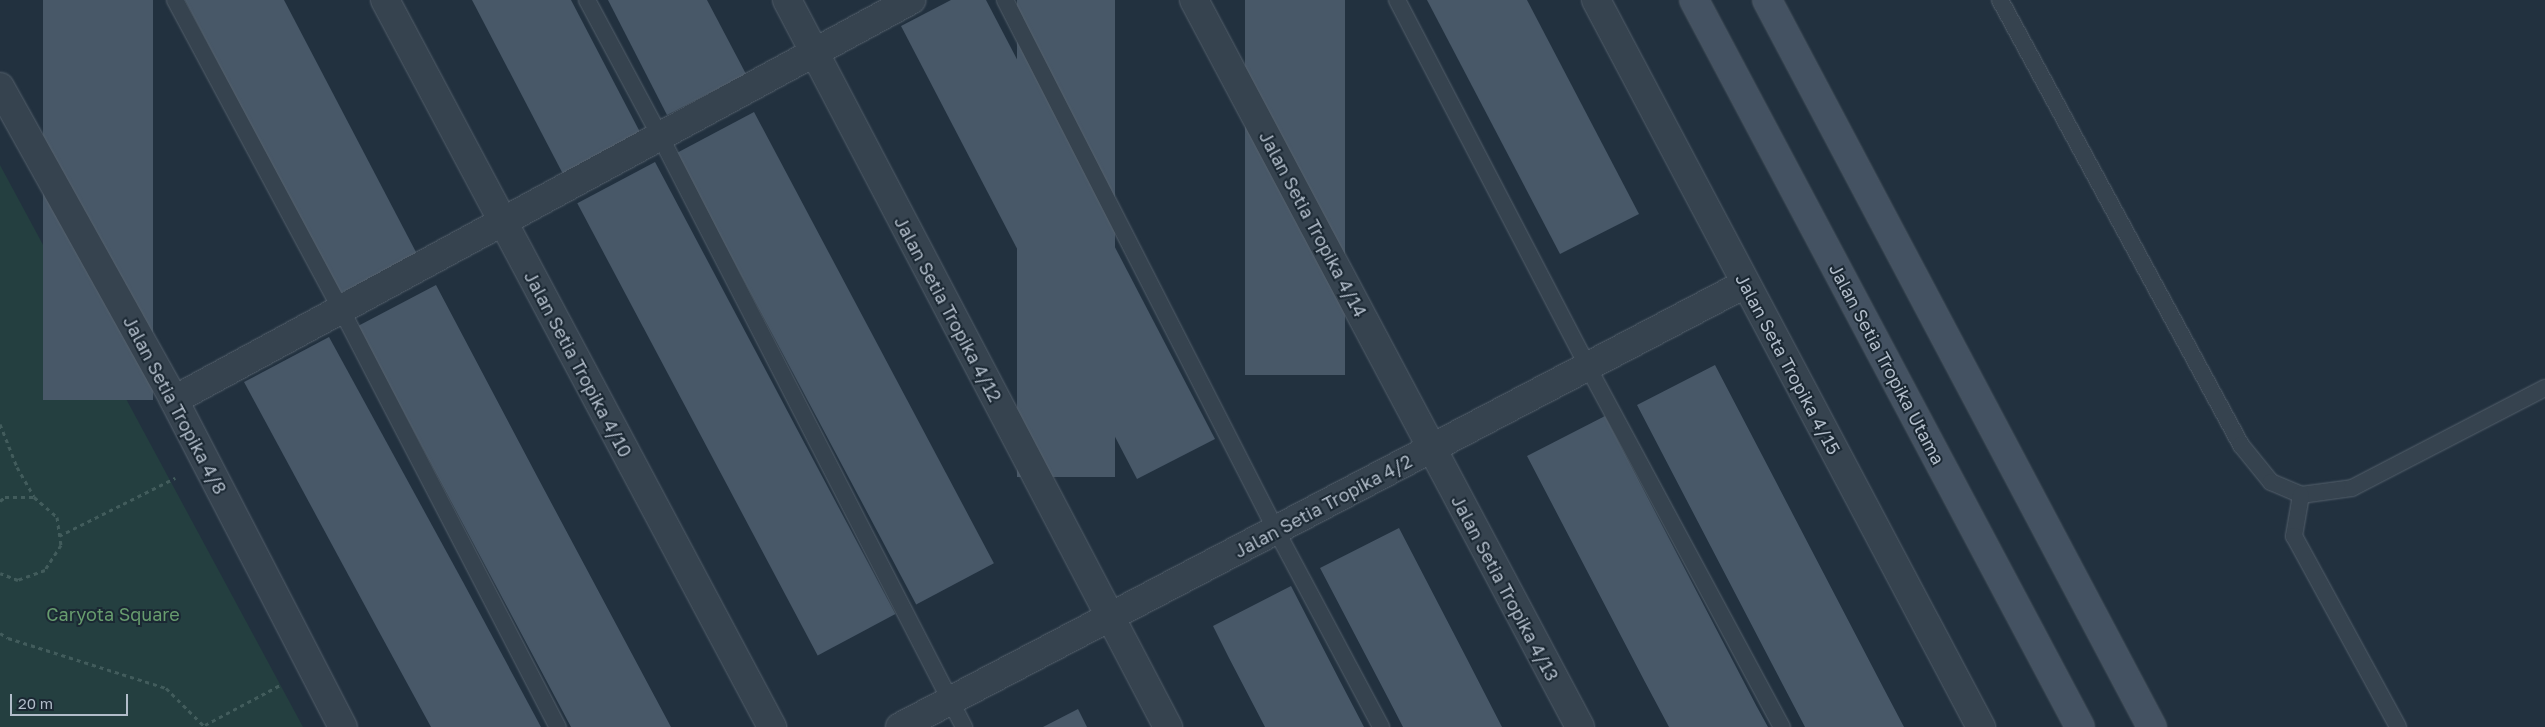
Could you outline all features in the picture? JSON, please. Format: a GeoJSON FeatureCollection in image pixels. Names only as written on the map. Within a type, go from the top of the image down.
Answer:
{"type":"FeatureCollection","features":[{"type":"Feature","properties":{"kind":"main road","name":"Jalan Setia Tropika Utama"},"geometry":{"type":"LineString","coordinates":[[1694,0],[2080,727]]}},
{"type":"Feature","properties":{"kind":"main road"},"geometry":{"type":"LineString","coordinates":[[1767,0],[2152,727]]}},
{"type":"Feature","properties":{"kind":"street","name":"Jalan Setia Tropika 4/10"},"geometry":{"type":"LineString","coordinates":[[385,0],[772,727]]}},
{"type":"Feature","properties":{"kind":"street","name":"Jalan Setia Tropika 4/12"},"geometry":{"type":"LineString","coordinates":[[787,0],[1109,618],[1168,727]]}},
{"type":"Feature","properties":{"kind":"street"},"geometry":{"type":"LineString","coordinates":[[174,400],[911,0]]}},
{"type":"Feature","properties":{"kind":"street","name":"Jalan Setia Tropika 4/14"},"geometry":{"type":"LineString","coordinates":[[1194,0],[1431,449]]}},
{"type":"Feature","properties":{"kind":"street","name":"Jalan Seta Tropika 4/15"},"geometry":{"type":"LineString","coordinates":[[1596,0],[1981,727]]}},
{"type":"Feature","properties":{"kind":"street","name":"Jalan Setia Tropika 4/8"},"geometry":{"type":"LineString","coordinates":[[0,87],[174,400],[343,727]]}},
{"type":"Feature","properties":{"kind":"street","name":"Jalan Setia Tropika 4/2"},"geometry":{"type":"LineString","coordinates":[[900,727],[1745,284]]}},
{"type":"Feature","properties":{"kind":"street","name":"Jalan Setia Tropika 4/13"},"geometry":{"type":"LineString","coordinates":[[1431,449],[1580,727]]}},
{"type":"Feature","properties":{"kind":"lane"},"geometry":{"type":"LineString","coordinates":[[175,0],[341,309],[558,727]]}},
{"type":"Feature","properties":{"kind":"lane"},"geometry":{"type":"LineString","coordinates":[[587,0],[660,136],[964,727]]}},
{"type":"Feature","properties":{"kind":"lane"},"geometry":{"type":"LineString","coordinates":[[1005,0],[1276,530],[1381,727]]}},
{"type":"Feature","properties":{"kind":"lane"},"geometry":{"type":"LineString","coordinates":[[1397,0],[1588,367],[1782,727]]}},
{"type":"Feature","properties":{"kind":"lane"},"geometry":{"type":"LineString","coordinates":[[2000,0],[2241,445],[2271,482],[2301,495],[2352,488],[2545,388]]}},
{"type":"Feature","properties":{"kind":"lane"},"geometry":{"type":"LineString","coordinates":[[2301,495],[2294,536],[2398,727]]}},
{"type":"Feature","properties":{"kind":"path"},"geometry":{"type":"LineString","coordinates":[[0,424],[17,467],[34,497],[57,517],[61,546],[46,570],[18,580],[0,573]]}},
{"type":"Feature","properties":{"kind":"path"},"geometry":{"type":"LineString","coordinates":[[59,536],[140,497],[205,462]]}},
{"type":"Feature","properties":{"kind":"path"},"geometry":{"type":"LineString","coordinates":[[0,501],[5,497],[34,497]]}},
{"type":"Feature","properties":{"kind":"path"},"geometry":{"type":"LineString","coordinates":[[0,633],[8,638],[166,688],[205,726],[313,667]]}},
{"type":"Feature","properties":{"kind":"green space","name":"Caryota Square"},"geometry":{"type":"Polygon","coordinates":[[[0,165],[303,727],[0,727],[0,165]]]}},
{"type":"Feature","properties":{"kind":"building"},"geometry":{"type":"Polygon","coordinates":[[[43,0],[153,0],[153,400],[43,400],[43,0]]]}},
{"type":"Feature","properties":{"kind":"building"},"geometry":{"type":"Polygon","coordinates":[[[185,0],[284,0],[417,254],[339,294],[185,0]]]}},
{"type":"Feature","properties":{"kind":"building"},"geometry":{"type":"Polygon","coordinates":[[[472,0],[571,0],[641,134],[563,174],[472,0]]]}},
{"type":"Feature","properties":{"kind":"building"},"geometry":{"type":"Polygon","coordinates":[[[608,0],[707,0],[746,74],[667,115],[608,0]]]}},
{"type":"Feature","properties":{"kind":"building"},"geometry":{"type":"Polygon","coordinates":[[[951,0],[986,0],[1215,439],[1137,479],[901,26],[951,0]]]}},
{"type":"Feature","properties":{"kind":"building"},"geometry":{"type":"Polygon","coordinates":[[[1017,0],[1115,0],[1115,477],[1017,477],[1017,0]]]}},
{"type":"Feature","properties":{"kind":"building"},"geometry":{"type":"Polygon","coordinates":[[[1245,0],[1345,0],[1345,375],[1245,375],[1245,0]]]}},
{"type":"Feature","properties":{"kind":"building"},"geometry":{"type":"Polygon","coordinates":[[[1427,0],[1527,0],[1639,214],[1560,254],[1427,0]]]}},
{"type":"Feature","properties":{"kind":"building"},"geometry":{"type":"Polygon","coordinates":[[[754,112],[994,563],[916,604],[676,153],[754,112]]]}},
{"type":"Feature","properties":{"kind":"building"},"geometry":{"type":"Polygon","coordinates":[[[655,162],[895,614],[818,655],[577,203],[655,162]]]}},
{"type":"Feature","properties":{"kind":"building"},"geometry":{"type":"Polygon","coordinates":[[[436,285],[671,727],[571,727],[358,326],[436,285]]]}},
{"type":"Feature","properties":{"kind":"building"},"geometry":{"type":"Polygon","coordinates":[[[329,337],[541,727],[431,727],[377,628],[244,382],[329,337]]]}},
{"type":"Feature","properties":{"kind":"building"},"geometry":{"type":"Polygon","coordinates":[[[1715,365],[1904,727],[1805,727],[1772,664],[1637,405],[1715,365]]]}},
{"type":"Feature","properties":{"kind":"building"},"geometry":{"type":"Polygon","coordinates":[[[1605,416],[1768,727],[1669,727],[1645,682],[1527,456],[1605,416]]]}},
{"type":"Feature","properties":{"kind":"building"},"geometry":{"type":"Polygon","coordinates":[[[1399,528],[1502,727],[1403,727],[1320,568],[1399,528]]]}},
{"type":"Feature","properties":{"kind":"building"},"geometry":{"type":"Polygon","coordinates":[[[1291,586],[1364,727],[1265,727],[1229,658],[1213,626],[1291,586]]]}},
{"type":"Feature","properties":{"kind":"building"},"geometry":{"type":"Polygon","coordinates":[[[1078,709],[1087,727],[1043,727],[1078,709]]]}}]}
